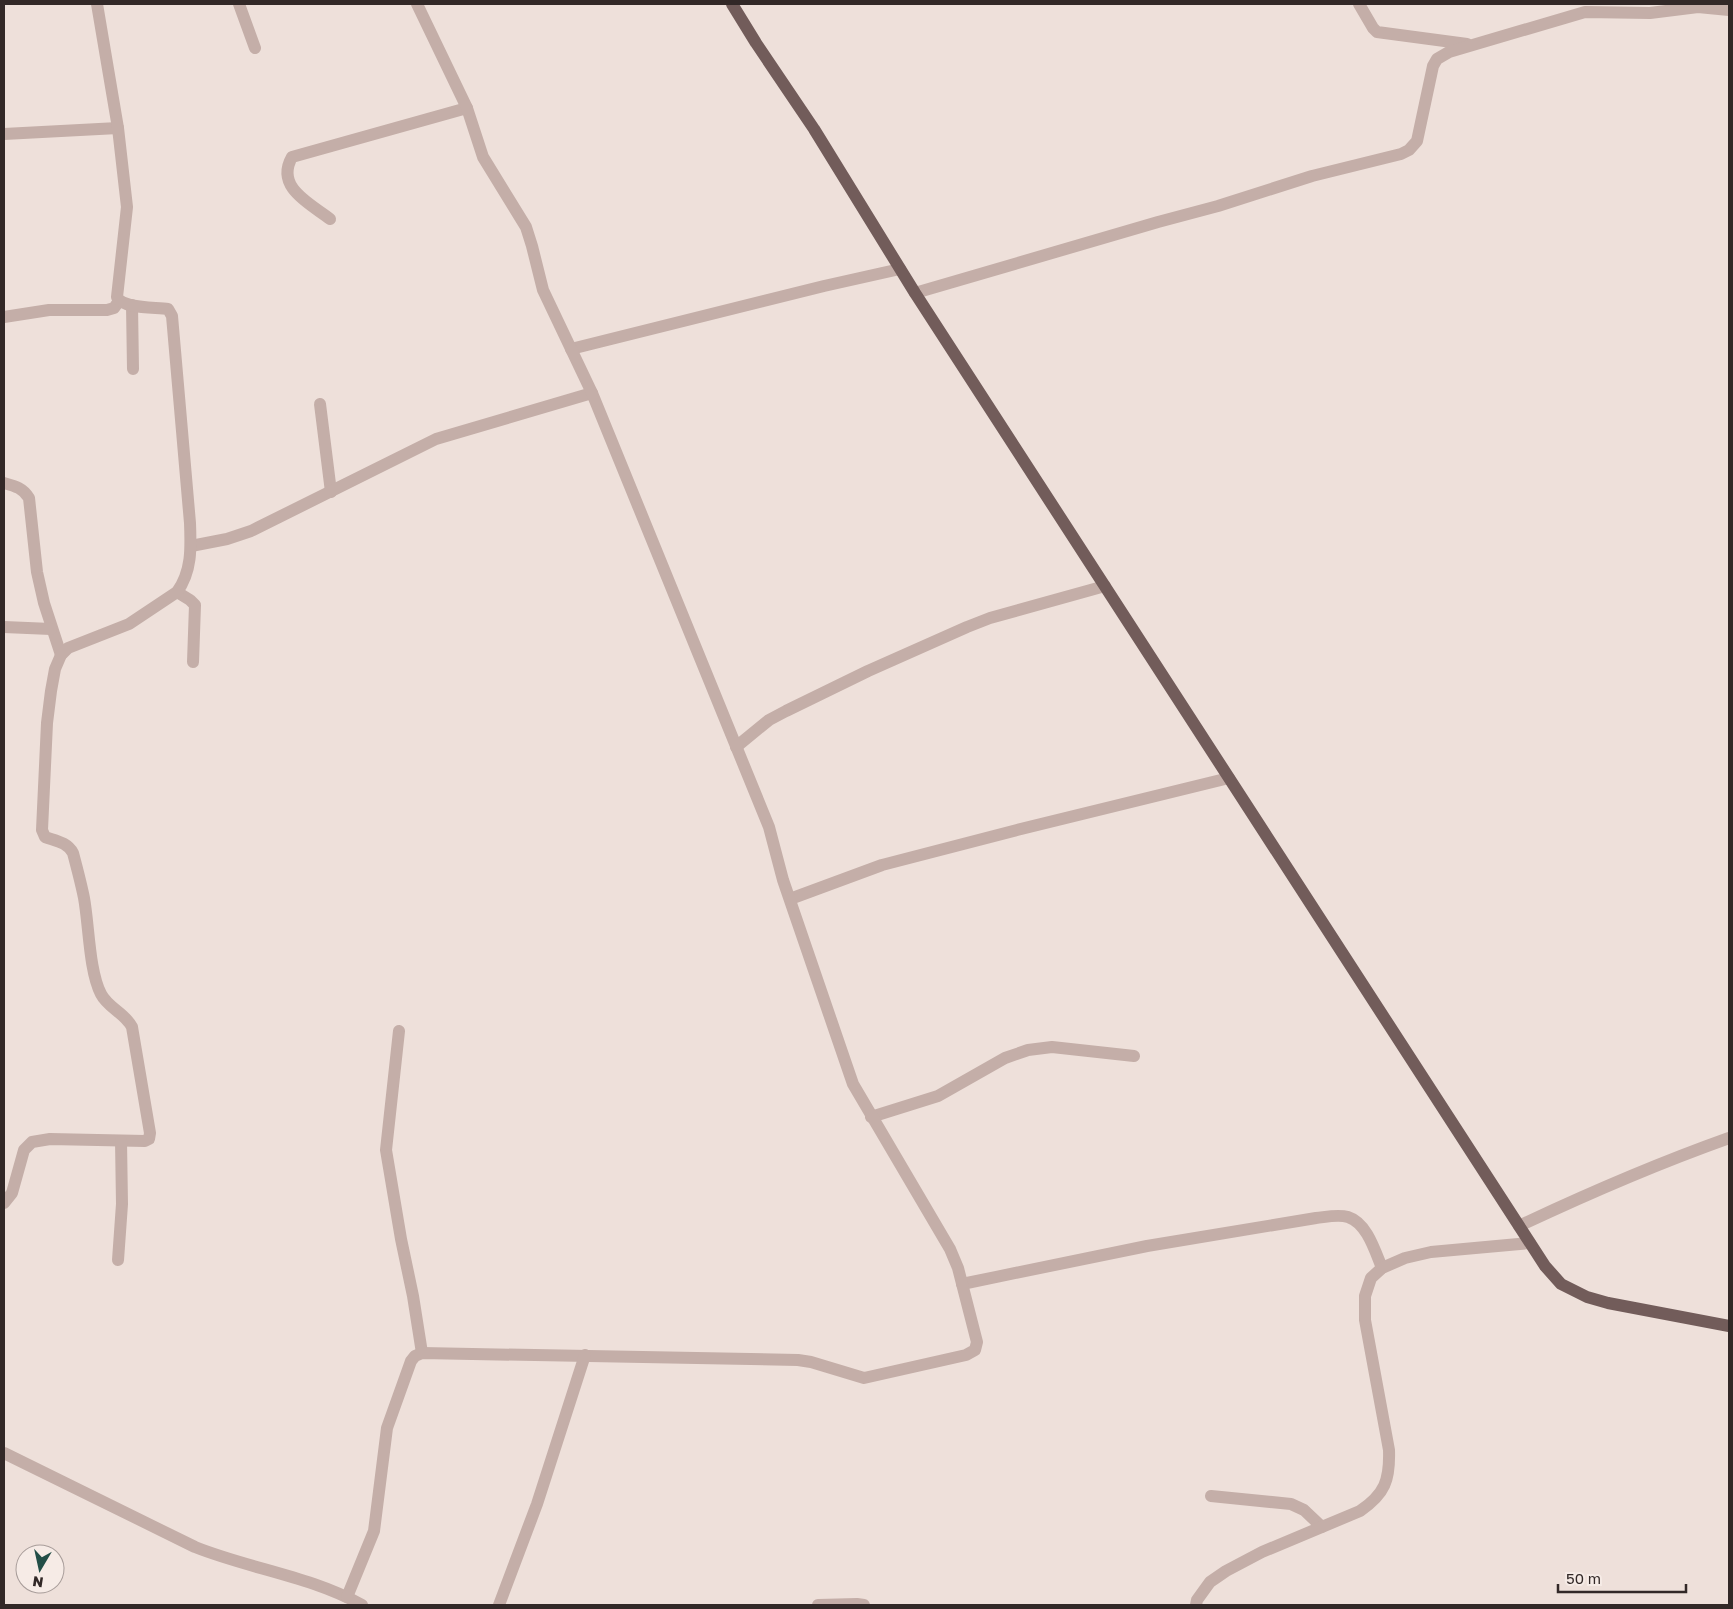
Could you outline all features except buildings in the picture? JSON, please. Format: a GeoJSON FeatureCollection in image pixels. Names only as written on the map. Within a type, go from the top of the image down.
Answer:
{"type":"FeatureCollection","features":[{"type":"Feature","properties":{"kind":"main road"},"geometry":{"type":"LineString","coordinates":[[732,4],[814,129],[900,269],[1545,1266],[1561,1284],[1587,1297],[1608,1304],[1729,1326]]}},
{"type":"Feature","properties":{"kind":"street"},"geometry":{"type":"LineString","coordinates":[[97,4],[118,128],[127,207],[116,292],[119,301]]}},
{"type":"Feature","properties":{"kind":"street"},"geometry":{"type":"LineString","coordinates":[[239,4],[256,48]]}},
{"type":"Feature","properties":{"kind":"street"},"geometry":{"type":"LineString","coordinates":[[1360,4],[1377,32],[1472,45]]}},
{"type":"Feature","properties":{"kind":"street"},"geometry":{"type":"LineString","coordinates":[[4,1453],[195,1547],[313,1584],[355,1602],[374,1531],[389,1421],[411,1361],[415,1356],[422,1353],[798,1360],[811,1362],[859,1378],[870,1378],[966,1355],[975,1350],[978,1342],[958,1268],[950,1250],[853,1084],[790,899],[769,827],[592,393],[542,290],[526,227],[483,157],[468,108],[421,5]]}},
{"type":"Feature","properties":{"kind":"street"},"geometry":{"type":"LineString","coordinates":[[916,293],[1218,206],[1312,176],[1400,154],[1414,146],[1419,135],[1431,73],[1437,59],[1449,52],[1585,12],[1650,13],[1698,7],[1729,10]]}},
{"type":"Feature","properties":{"kind":"street"},"geometry":{"type":"LineString","coordinates":[[330,219],[295,192],[289,184],[288,164],[292,157],[468,108]]}},
{"type":"Feature","properties":{"kind":"street"},"geometry":{"type":"LineString","coordinates":[[4,134],[118,128]]}},
{"type":"Feature","properties":{"kind":"street"},"geometry":{"type":"LineString","coordinates":[[571,349],[900,269]]}},
{"type":"Feature","properties":{"kind":"street"},"geometry":{"type":"LineString","coordinates":[[4,1203],[12,1193],[24,1150],[32,1142],[50,1139],[145,1141],[150,1133],[132,1028],[128,1020],[108,1004],[101,995],[96,981],[84,898],[73,853],[65,843],[44,837],[42,830],[47,724],[55,669],[61,654],[68,648],[129,624],[177,592],[186,574],[190,558],[185,456],[172,316],[168,309],[132,305],[119,301]]}},
{"type":"Feature","properties":{"kind":"street"},"geometry":{"type":"LineString","coordinates":[[4,317],[50,310],[107,310],[114,308],[119,301]]}},
{"type":"Feature","properties":{"kind":"street"},"geometry":{"type":"LineString","coordinates":[[132,305],[133,370]]}},
{"type":"Feature","properties":{"kind":"street"},"geometry":{"type":"LineString","coordinates":[[190,546],[227,539],[251,531],[436,440],[592,393]]}},
{"type":"Feature","properties":{"kind":"street"},"geometry":{"type":"LineString","coordinates":[[320,404],[331,492]]}},
{"type":"Feature","properties":{"kind":"street"},"geometry":{"type":"LineString","coordinates":[[4,484],[25,492],[29,498],[37,572],[51,629],[61,654]]}},
{"type":"Feature","properties":{"kind":"street"},"geometry":{"type":"LineString","coordinates":[[736,747],[769,720],[786,711],[868,671],[958,631],[990,618],[1105,586]]}},
{"type":"Feature","properties":{"kind":"street"},"geometry":{"type":"LineString","coordinates":[[177,592],[195,605],[193,662]]}},
{"type":"Feature","properties":{"kind":"street"},"geometry":{"type":"LineString","coordinates":[[4,627],[51,629]]}},
{"type":"Feature","properties":{"kind":"street"},"geometry":{"type":"LineString","coordinates":[[790,899],[882,865],[1229,778]]}},
{"type":"Feature","properties":{"kind":"street"},"geometry":{"type":"LineString","coordinates":[[398,1031],[386,1144],[387,1160],[414,1296],[422,1353]]}},
{"type":"Feature","properties":{"kind":"street"},"geometry":{"type":"LineString","coordinates":[[871,1116],[938,1096],[1005,1058],[1028,1050],[1052,1047],[1134,1056]]}},
{"type":"Feature","properties":{"kind":"street"},"geometry":{"type":"LineString","coordinates":[[1519,1226],[1614,1181],[1671,1158],[1729,1138]]}},
{"type":"Feature","properties":{"kind":"street"},"geometry":{"type":"LineString","coordinates":[[118,1260],[122,1204],[120,1141]]}},
{"type":"Feature","properties":{"kind":"street"},"geometry":{"type":"LineString","coordinates":[[962,1284],[1147,1246],[1338,1216],[1348,1217],[1356,1221],[1362,1228],[1382,1268]]}},
{"type":"Feature","properties":{"kind":"street"},"geometry":{"type":"LineString","coordinates":[[1196,1605],[1197,1600],[1210,1582],[1226,1570],[1262,1552],[1360,1511],[1375,1501],[1383,1488],[1389,1469],[1388,1450],[1365,1320],[1365,1296],[1371,1278],[1382,1268],[1405,1258],[1431,1252],[1530,1243]]}},
{"type":"Feature","properties":{"kind":"street"},"geometry":{"type":"LineString","coordinates":[[500,1605],[537,1504],[586,1355]]}},
{"type":"Feature","properties":{"kind":"street"},"geometry":{"type":"LineString","coordinates":[[1211,1496],[1291,1504],[1304,1510],[1322,1527]]}},
{"type":"Feature","properties":{"kind":"street"},"geometry":{"type":"LineString","coordinates":[[818,1605],[864,1605]]}}]}
